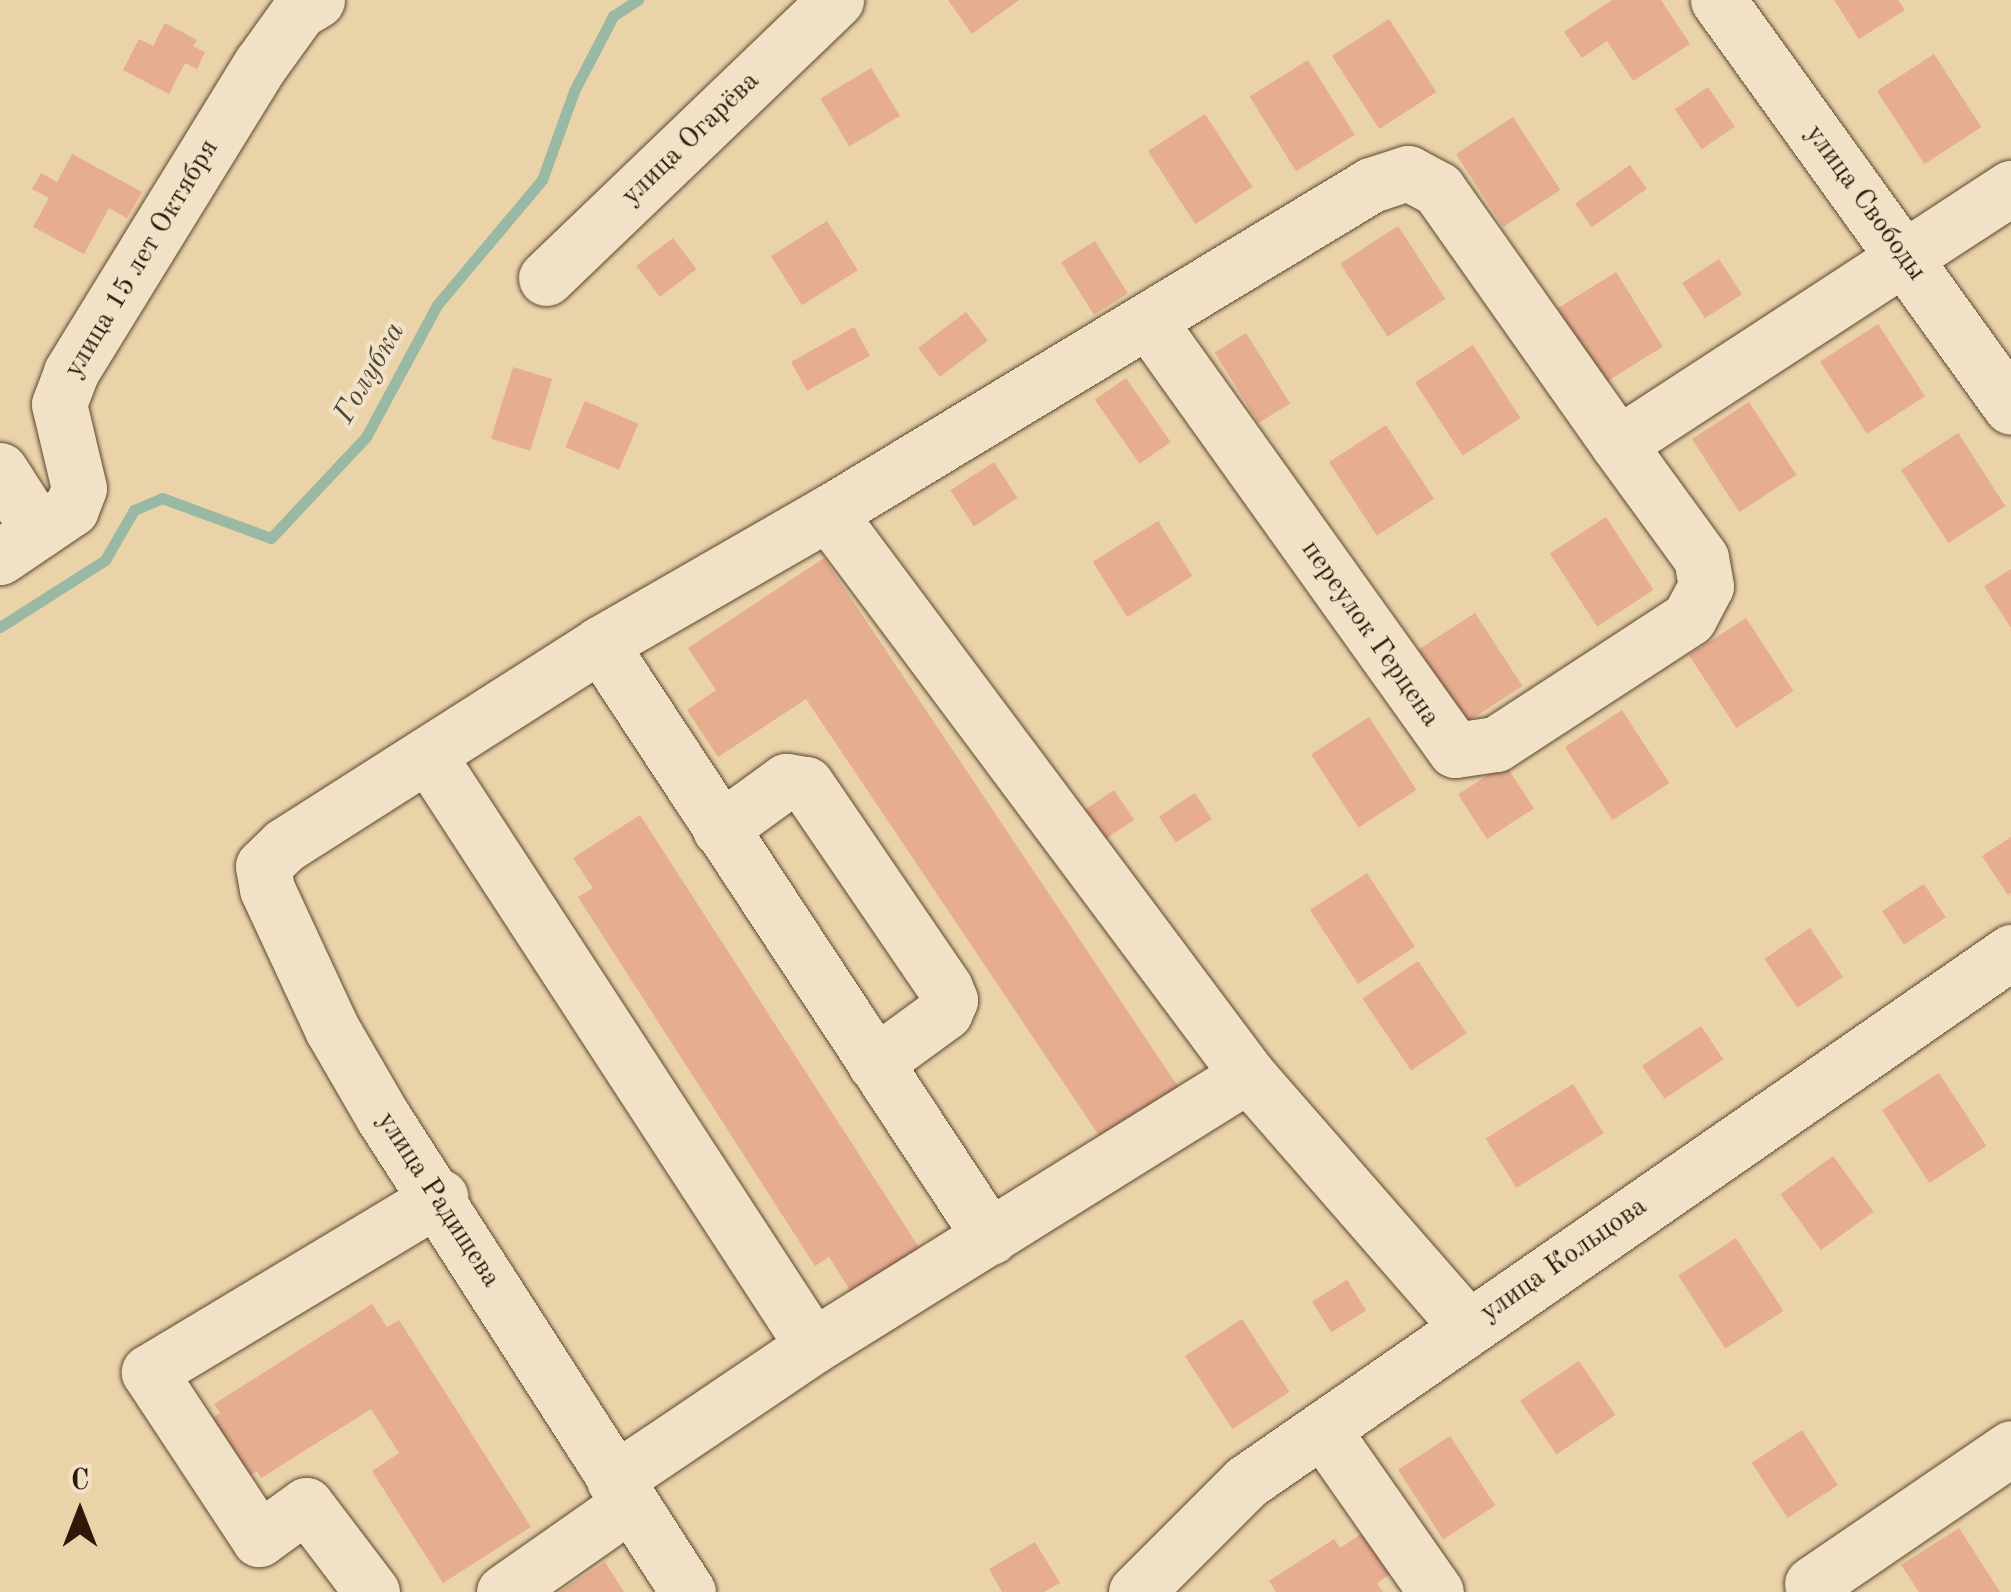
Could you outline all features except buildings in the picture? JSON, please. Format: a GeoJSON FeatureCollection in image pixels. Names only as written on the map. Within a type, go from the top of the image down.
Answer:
{"type":"FeatureCollection","features":[{"type":"Feature","properties":{"kind":"street","name":"улица 15 лет Октября"},"geometry":{"type":"LineString","coordinates":[[20,544],[70,508],[78,488],[59,404],[70,372],[260,65],[299,11],[317,0]]}},
{"type":"Feature","properties":{"kind":"street","name":"улица Огарёва"},"geometry":{"type":"LineString","coordinates":[[546,278],[836,0]]}},
{"type":"Feature","properties":{"kind":"street","name":"улица Свободы"},"geometry":{"type":"LineString","coordinates":[[1718,0],[2011,407]]}},
{"type":"Feature","properties":{"kind":"street","name":"переулок Герцена"},"geometry":{"type":"LineString","coordinates":[[333,816],[600,644],[1149,322],[1371,185],[1408,172],[1438,188],[1702,558],[1706,586],[1689,618],[1496,744],[1455,750],[1149,322]]}},
{"type":"Feature","properties":{"kind":"street"},"geometry":{"type":"LineString","coordinates":[[1618,444],[2011,188]]}},
{"type":"Feature","properties":{"kind":"street"},"geometry":{"type":"LineString","coordinates":[[0,470],[20,544]]}},
{"type":"Feature","properties":{"kind":"street"},"geometry":{"type":"LineString","coordinates":[[828,513],[1248,1075],[1468,1326]]}},
{"type":"Feature","properties":{"kind":"street"},"geometry":{"type":"LineString","coordinates":[[600,644],[990,1237]]}},
{"type":"Feature","properties":{"kind":"street"},"geometry":{"type":"LineString","coordinates":[[428,755],[813,1346]]}},
{"type":"Feature","properties":{"kind":"street"},"geometry":{"type":"LineString","coordinates":[[720,829],[786,781],[806,784],[945,988],[950,1000],[945,1012],[875,1063]]}},
{"type":"Feature","properties":{"kind":"street","name":"улица Радищева"},"geometry":{"type":"LineString","coordinates":[[333,816],[263,866],[266,889],[332,1029],[383,1118],[440,1197],[688,1592]]}},
{"type":"Feature","properties":{"kind":"street","name":"улица Кольцова"},"geometry":{"type":"LineString","coordinates":[[1136,1592],[1246,1482],[1324,1432],[1468,1326],[2011,952]]}},
{"type":"Feature","properties":{"kind":"street"},"geometry":{"type":"LineString","coordinates":[[504,1592],[623,1491],[813,1346],[1248,1075]]}},
{"type":"Feature","properties":{"kind":"street"},"geometry":{"type":"LineString","coordinates":[[372,1592],[306,1505],[258,1540],[149,1372],[440,1197]]}},
{"type":"Feature","properties":{"kind":"street"},"geometry":{"type":"LineString","coordinates":[[1324,1432],[1436,1592]]}},
{"type":"Feature","properties":{"kind":"street"},"geometry":{"type":"LineString","coordinates":[[1812,1584],[2011,1448]]}},
{"type":"Feature","properties":{"kind":"waterway","name":"Голубка"},"geometry":{"type":"LineString","coordinates":[[0,627],[105,560],[134,510],[162,498],[271,538],[366,437],[437,305],[542,180],[574,91],[613,16],[638,0]]}}]}
